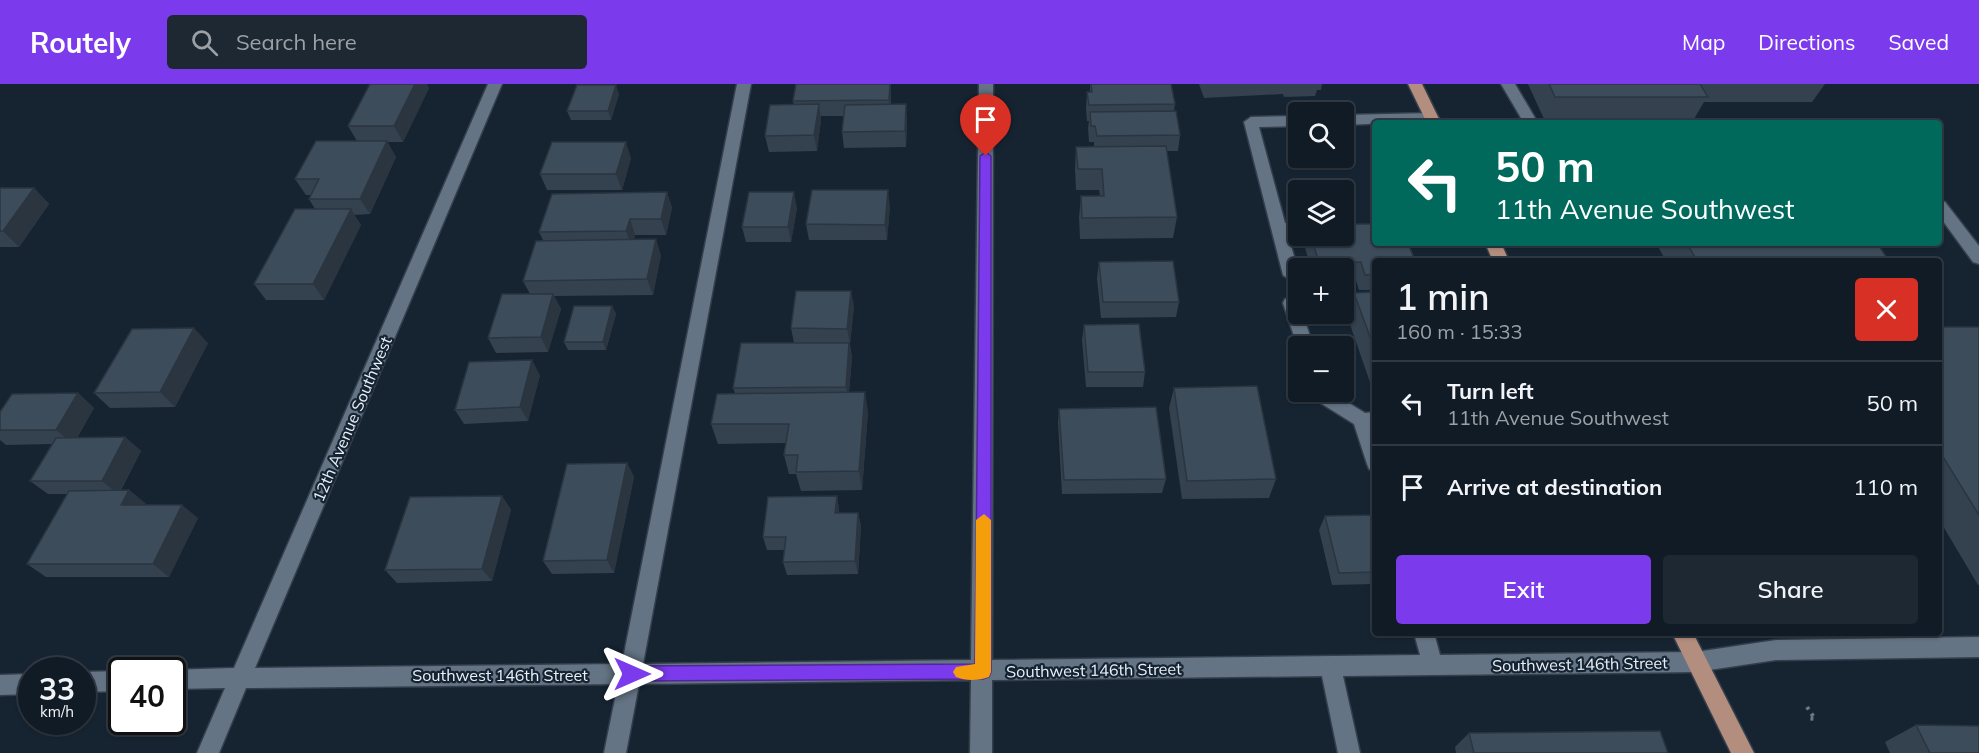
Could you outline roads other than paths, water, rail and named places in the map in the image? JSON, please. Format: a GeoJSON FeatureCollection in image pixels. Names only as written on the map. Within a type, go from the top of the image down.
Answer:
{"type":"FeatureCollection","features":[{"type":"Feature","properties":{"kind":"main road"},"geometry":{"type":"LineString","coordinates":[[1415,84],[1433,120]]}},
{"type":"Feature","properties":{"kind":"main road"},"geometry":{"type":"LineString","coordinates":[[1683,636],[1743,753]]}},
{"type":"Feature","properties":{"kind":"street","name":"12th Avenue Southwest"},"geometry":{"type":"LineString","coordinates":[[208,753],[495,84]]}},
{"type":"Feature","properties":{"kind":"street"},"geometry":{"type":"LineString","coordinates":[[615,753],[744,84]]}},
{"type":"Feature","properties":{"kind":"street"},"geometry":{"type":"LineString","coordinates":[[981,753],[986,84]]}},
{"type":"Feature","properties":{"kind":"street"},"geometry":{"type":"LineString","coordinates":[[1508,84],[1529,120]]}},
{"type":"Feature","properties":{"kind":"street"},"geometry":{"type":"LineString","coordinates":[[1354,120],[1372,120]]}},
{"type":"Feature","properties":{"kind":"street"},"geometry":{"type":"LineString","coordinates":[[1288,121],[1251,122],[1288,264]]}},
{"type":"Feature","properties":{"kind":"street"},"geometry":{"type":"LineString","coordinates":[[1942,209],[1979,258]]}},
{"type":"Feature","properties":{"kind":"street"},"geometry":{"type":"LineString","coordinates":[[1279,229],[1288,229]]}},
{"type":"Feature","properties":{"kind":"street"},"geometry":{"type":"LineString","coordinates":[[1354,300],[1372,299]]}},
{"type":"Feature","properties":{"kind":"street"},"geometry":{"type":"LineString","coordinates":[[1336,402],[1369,420],[1372,439]]}},
{"type":"Feature","properties":{"kind":"street"},"geometry":{"type":"LineString","coordinates":[[1425,636],[1433,666]]}},
{"type":"Feature","properties":{"kind":"street","name":"Southwest 146th Street"},"geometry":{"type":"LineString","coordinates":[[186,678],[241,676],[983,672],[1696,662],[1776,650],[1979,647]]}},
{"type":"Feature","properties":{"kind":"street"},"geometry":{"type":"LineString","coordinates":[[1331,667],[1349,753]]}},
{"type":"Feature","properties":{"kind":"street"},"geometry":{"type":"LineString","coordinates":[[0,685],[18,684]]}}]}
